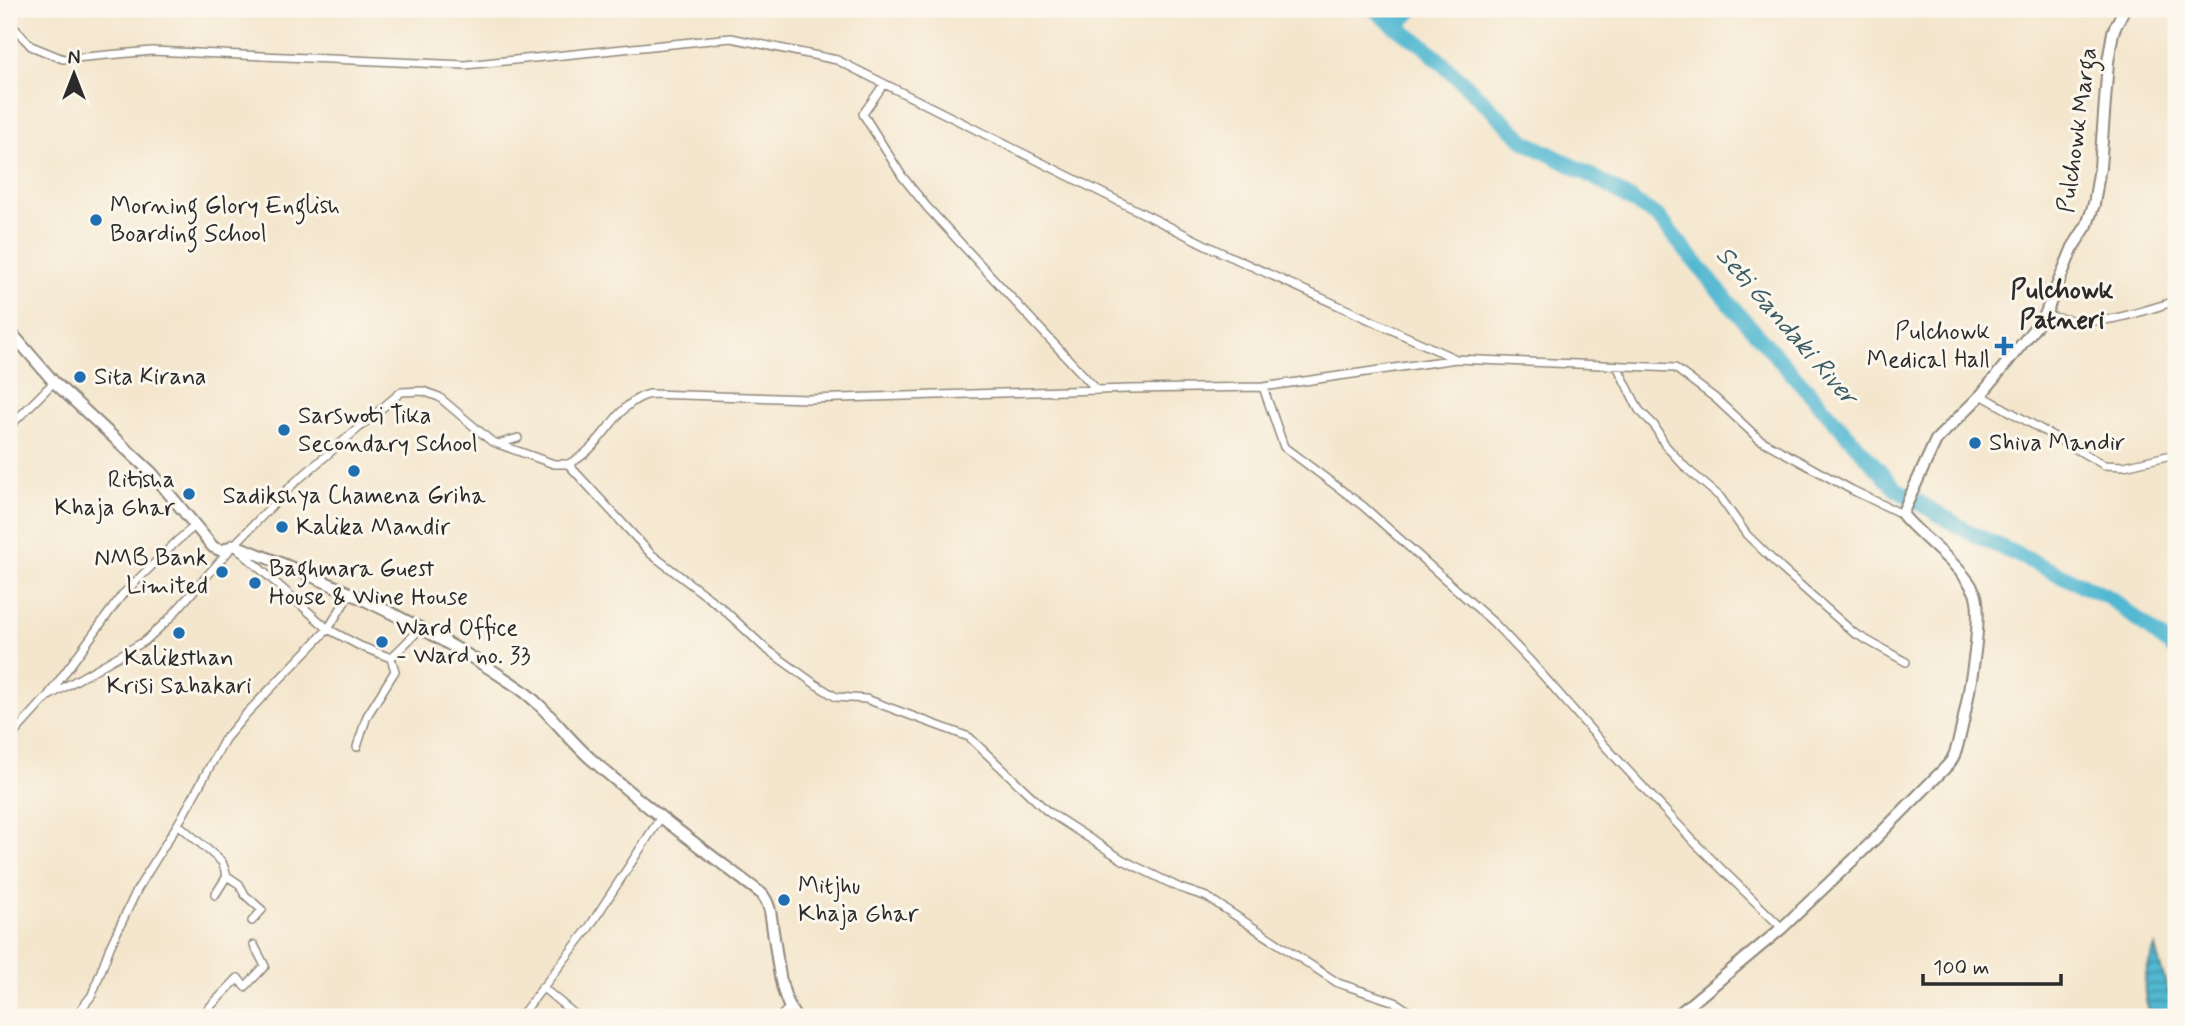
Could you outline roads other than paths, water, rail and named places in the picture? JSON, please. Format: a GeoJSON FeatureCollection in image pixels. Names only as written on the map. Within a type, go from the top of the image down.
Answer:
{"type":"FeatureCollection","features":[{"type":"Feature","properties":{"kind":"main road","name":"Pulchowk Marga"},"geometry":{"type":"LineString","coordinates":[[1902,514],[1936,440],[1981,395],[2045,315],[2073,247],[2092,215],[2108,62],[2113,32],[2124,9]]}},
{"type":"Feature","properties":{"kind":"main road"},"geometry":{"type":"LineString","coordinates":[[9,330],[54,382],[152,473],[217,550],[222,551],[234,545],[351,592],[421,629],[520,689],[589,758],[766,900],[781,978],[792,1013]]}},
{"type":"Feature","properties":{"kind":"main road"},"geometry":{"type":"LineString","coordinates":[[1675,1017],[1782,928],[1874,840],[1946,767],[1954,755],[1972,676],[1976,595],[1956,569],[1902,514]]}},
{"type":"Feature","properties":{"kind":"street"},"geometry":{"type":"LineString","coordinates":[[9,22],[31,46],[63,59],[152,51],[465,65],[731,38],[837,60],[1216,250],[1456,359]]}},
{"type":"Feature","properties":{"kind":"street"},"geometry":{"type":"LineString","coordinates":[[884,84],[863,114],[902,176],[1097,390]]}},
{"type":"Feature","properties":{"kind":"street"},"geometry":{"type":"LineString","coordinates":[[2045,315],[2085,323],[2108,320],[2176,301]]}},
{"type":"Feature","properties":{"kind":"street"},"geometry":{"type":"LineString","coordinates":[[47,697],[145,641],[169,620],[234,545],[294,483],[401,392],[423,391],[439,397],[491,441],[554,464],[568,464],[592,449],[629,402],[650,394],[808,399],[1263,387],[1456,359],[1675,368],[1715,398],[1759,439],[1902,514]]}},
{"type":"Feature","properties":{"kind":"street"},"geometry":{"type":"LineString","coordinates":[[1617,366],[1639,410],[1654,425],[1671,452],[1716,492],[1747,535],[1854,633],[1906,662]]}},
{"type":"Feature","properties":{"kind":"street"},"geometry":{"type":"LineString","coordinates":[[9,428],[54,382]]}},
{"type":"Feature","properties":{"kind":"street"},"geometry":{"type":"LineString","coordinates":[[1263,387],[1284,447],[1363,506],[1493,623],[1688,835],[1782,928]]}},
{"type":"Feature","properties":{"kind":"street"},"geometry":{"type":"LineString","coordinates":[[1981,395],[2104,465],[2124,466],[2176,454]]}},
{"type":"Feature","properties":{"kind":"street"},"geometry":{"type":"LineString","coordinates":[[499,444],[519,438]]}},
{"type":"Feature","properties":{"kind":"street"},"geometry":{"type":"LineString","coordinates":[[568,464],[651,554],[722,608],[765,648],[814,684],[836,697],[866,699],[969,737],[1047,811],[1123,860],[1180,888],[1207,897],[1338,983],[1395,1002],[1417,1017]]}},
{"type":"Feature","properties":{"kind":"street"},"geometry":{"type":"LineString","coordinates":[[9,739],[47,697],[122,595],[197,525]]}},
{"type":"Feature","properties":{"kind":"street"},"geometry":{"type":"LineString","coordinates":[[234,545],[328,629],[360,646],[391,657]]}},
{"type":"Feature","properties":{"kind":"street"},"geometry":{"type":"LineString","coordinates":[[75,1017],[92,995],[110,947],[137,890],[178,824],[225,739],[247,712],[328,629],[351,592]]}},
{"type":"Feature","properties":{"kind":"street"},"geometry":{"type":"LineString","coordinates":[[391,657],[421,629]]}},
{"type":"Feature","properties":{"kind":"street"},"geometry":{"type":"LineString","coordinates":[[356,747],[367,716],[395,671],[391,657]]}},
{"type":"Feature","properties":{"kind":"street"},"geometry":{"type":"LineString","coordinates":[[520,1017],[588,929],[661,817]]}},
{"type":"Feature","properties":{"kind":"street"},"geometry":{"type":"LineString","coordinates":[[178,824],[222,862],[227,876],[239,884],[245,895],[262,909],[252,920]]}},
{"type":"Feature","properties":{"kind":"street"},"geometry":{"type":"LineString","coordinates":[[215,895],[227,876]]}},
{"type":"Feature","properties":{"kind":"street"},"geometry":{"type":"LineString","coordinates":[[200,1017],[238,978],[245,987],[265,965],[254,945]]}},
{"type":"Feature","properties":{"kind":"street"},"geometry":{"type":"LineString","coordinates":[[542,987],[578,1017]]}},
{"type":"Feature","properties":{"kind":"street"},"geometry":{"type":"LineString","coordinates":[[780,1017],[792,1013]]}},
{"type":"Feature","properties":{"kind":"water"},"geometry":{"type":"Polygon","coordinates":[[[2155,947],[2174,1017],[2152,1017],[2148,1007],[2145,982],[2155,947]]]}},
{"type":"Feature","properties":{"kind":"waterway","name":"Seti Gandaki River"},"geometry":{"type":"LineString","coordinates":[[1374,9],[1424,46],[1526,142],[1594,177],[1658,217],[1735,310],[1896,489],[1969,532],[2110,598],[2176,650]]}},
{"type":"Feature","properties":{"kind":"waterway"},"geometry":{"type":"LineString","coordinates":[[1396,27],[1413,9]]}},
{"type":"Feature","properties":{"kind":"place","name":"Morning Glory English Boarding School"},"geometry":{"type":"Point","coordinates":[96,220]}},
{"type":"Feature","properties":{"kind":"place","name":"Pulchowk Medical Hall"},"geometry":{"type":"Point","coordinates":[2004,346]}},
{"type":"Feature","properties":{"kind":"place","name":"Sita Kirana"},"geometry":{"type":"Point","coordinates":[80,377]}},
{"type":"Feature","properties":{"kind":"place","name":"Sarswoti Tika Secondary School"},"geometry":{"type":"Point","coordinates":[284,430]}},
{"type":"Feature","properties":{"kind":"place","name":"Shiva Mandir"},"geometry":{"type":"Point","coordinates":[1975,443]}},
{"type":"Feature","properties":{"kind":"place","name":"Sadikshya Chamena Griha"},"geometry":{"type":"Point","coordinates":[354,471]}},
{"type":"Feature","properties":{"kind":"place","name":"Ritisha Khaja Ghar"},"geometry":{"type":"Point","coordinates":[189,494]}},
{"type":"Feature","properties":{"kind":"place","name":"Kalika Mandir"},"geometry":{"type":"Point","coordinates":[282,527]}},
{"type":"Feature","properties":{"kind":"place","name":"NMB Bank Limited"},"geometry":{"type":"Point","coordinates":[222,572]}},
{"type":"Feature","properties":{"kind":"place","name":"Baghmara Guest House & Wine House"},"geometry":{"type":"Point","coordinates":[255,583]}},
{"type":"Feature","properties":{"kind":"place","name":"Kaliksthan Krisi Sahakari"},"geometry":{"type":"Point","coordinates":[179,633]}},
{"type":"Feature","properties":{"kind":"place","name":"Ward Office - Ward no. 33"},"geometry":{"type":"Point","coordinates":[382,642]}},
{"type":"Feature","properties":{"kind":"place","name":"Mitjhu Khaja Ghar"},"geometry":{"type":"Point","coordinates":[784,900]}},
{"type":"Feature","properties":{"kind":"district","name":"Pulchowk Patneri"},"geometry":{"type":"Point","coordinates":[2062,306]}}]}
